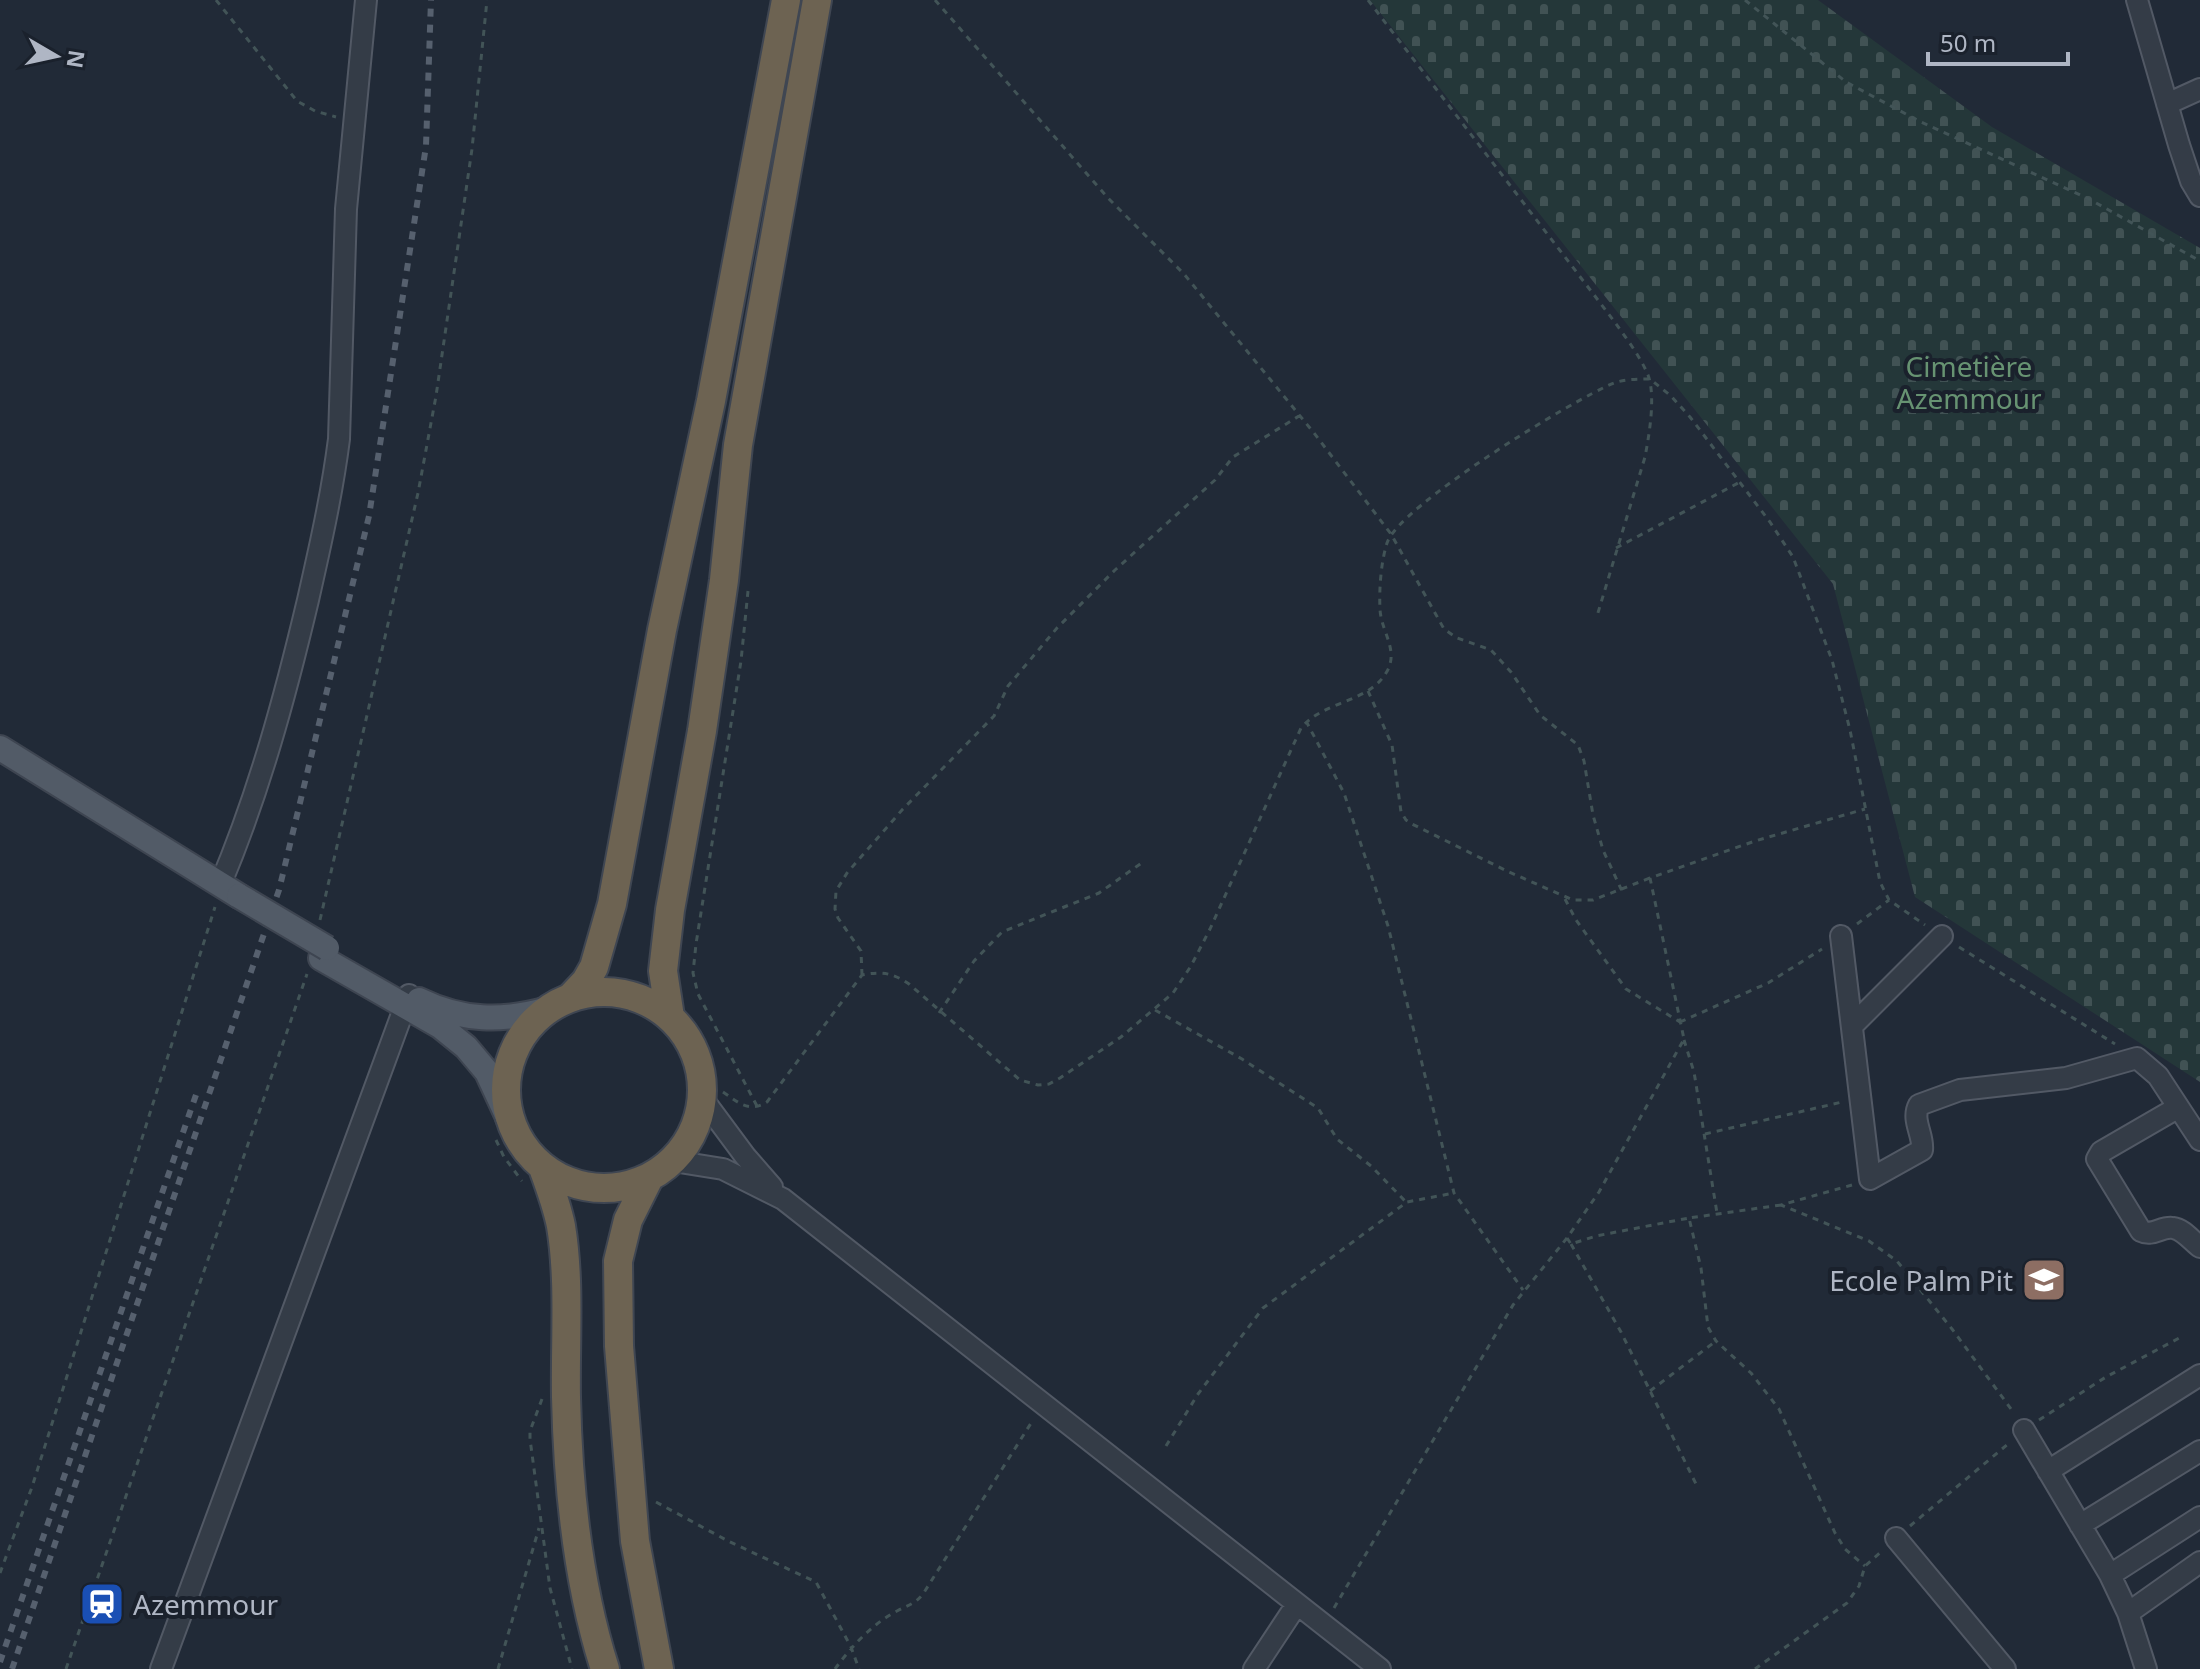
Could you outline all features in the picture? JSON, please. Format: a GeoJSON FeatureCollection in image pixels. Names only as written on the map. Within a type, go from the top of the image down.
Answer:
{"type":"FeatureCollection","features":[{"type":"Feature","properties":{"kind":"highway"},"geometry":{"type":"LineString","coordinates":[[605,1669],[585,1587],[568,1458],[562,1237],[553,1194],[534,1176],[525,1148],[503,1131],[507,1074],[515,1049],[529,1027],[586,981],[606,934],[662,630],[711,401],[786,0]]}},
{"type":"Feature","properties":{"kind":"highway"},"geometry":{"type":"LineString","coordinates":[[670,1017],[663,971],[670,910],[702,731],[724,580],[738,445],[817,0]]}},
{"type":"Feature","properties":{"kind":"highway"},"geometry":{"type":"LineString","coordinates":[[534,1176],[594,1188],[628,1186],[649,1178],[673,1161],[687,1143],[697,1121],[702,1086],[691,1043],[670,1017],[648,1002],[623,993],[597,992],[560,1003]]}},
{"type":"Feature","properties":{"kind":"highway"},"geometry":{"type":"LineString","coordinates":[[649,1178],[628,1220],[618,1261],[619,1346],[635,1541],[659,1669]]}},
{"type":"Feature","properties":{"kind":"main road"},"geometry":{"type":"LineString","coordinates":[[0,748],[227,897]]}},
{"type":"Feature","properties":{"kind":"main road"},"geometry":{"type":"LineString","coordinates":[[0,764],[406,1000],[466,1047],[487,1072],[503,1131]]}},
{"type":"Feature","properties":{"kind":"main road"},"geometry":{"type":"LineString","coordinates":[[406,1000],[467,1017],[494,1019],[522,1016],[560,1003]]}},
{"type":"Feature","properties":{"kind":"street"},"geometry":{"type":"LineString","coordinates":[[227,897],[279,715],[335,474],[339,439],[346,209],[366,0]]}},
{"type":"Feature","properties":{"kind":"street"},"geometry":{"type":"LineString","coordinates":[[2137,0],[2191,181],[2200,196]]}},
{"type":"Feature","properties":{"kind":"street"},"geometry":{"type":"LineString","coordinates":[[2167,104],[2200,89]]}},
{"type":"Feature","properties":{"kind":"street"},"geometry":{"type":"LineString","coordinates":[[1841,936],[1870,1179],[1922,1150],[1915,1116],[1919,1105],[1960,1090],[2066,1078],[2137,1058],[2152,1069],[2200,1140]]}},
{"type":"Feature","properties":{"kind":"street"},"geometry":{"type":"LineString","coordinates":[[1853,1025],[1942,936]]}},
{"type":"Feature","properties":{"kind":"street"},"geometry":{"type":"LineString","coordinates":[[161,1669],[406,1000]]}},
{"type":"Feature","properties":{"kind":"street"},"geometry":{"type":"LineString","coordinates":[[702,1086],[745,1156],[783,1199],[1380,1669]]}},
{"type":"Feature","properties":{"kind":"street"},"geometry":{"type":"LineString","coordinates":[[2177,1108],[2101,1152],[2097,1159],[2141,1231],[2149,1234],[2175,1228],[2200,1247]]}},
{"type":"Feature","properties":{"kind":"street"},"geometry":{"type":"LineString","coordinates":[[673,1161],[723,1169],[783,1199]]}},
{"type":"Feature","properties":{"kind":"street"},"geometry":{"type":"LineString","coordinates":[[2048,1471],[2200,1375]]}},
{"type":"Feature","properties":{"kind":"street"},"geometry":{"type":"LineString","coordinates":[[2024,1430],[2110,1575],[2128,1613],[2146,1669]]}},
{"type":"Feature","properties":{"kind":"street"},"geometry":{"type":"LineString","coordinates":[[2080,1525],[2200,1451]]}},
{"type":"Feature","properties":{"kind":"street"},"geometry":{"type":"LineString","coordinates":[[2110,1575],[2200,1517]]}},
{"type":"Feature","properties":{"kind":"street"},"geometry":{"type":"LineString","coordinates":[[1896,1538],[2005,1669]]}},
{"type":"Feature","properties":{"kind":"street"},"geometry":{"type":"LineString","coordinates":[[2128,1613],[2195,1572]]}},
{"type":"Feature","properties":{"kind":"street"},"geometry":{"type":"LineString","coordinates":[[1254,1669],[1297,1604]]}},
{"type":"Feature","properties":{"kind":"path"},"geometry":{"type":"LineString","coordinates":[[216,0],[297,101],[315,111],[353,123]]}},
{"type":"Feature","properties":{"kind":"path"},"geometry":{"type":"LineString","coordinates":[[66,1669],[320,948],[436,396],[472,149],[487,0]]}},
{"type":"Feature","properties":{"kind":"path"},"geometry":{"type":"LineString","coordinates":[[935,0],[1108,198],[1184,274],[1358,488],[1391,534],[1444,629],[1457,638],[1491,650],[1511,672],[1540,715],[1578,745],[1603,850],[1622,891]]}},
{"type":"Feature","properties":{"kind":"path"},"geometry":{"type":"LineString","coordinates":[[1368,0],[1614,321],[1650,379],[1690,417],[1793,557],[1816,614],[1841,691],[1880,882],[1889,900],[2137,1058]]}},
{"type":"Feature","properties":{"kind":"path"},"geometry":{"type":"LineString","coordinates":[[1745,0],[1846,82],[1919,121],[2089,199],[2200,261]]}},
{"type":"Feature","properties":{"kind":"path"},"geometry":{"type":"LineString","coordinates":[[862,975],[886,973],[897,976],[1020,1080],[1038,1085],[1049,1084],[1073,1071],[1155,1010],[1178,986],[1198,954],[1294,738],[1306,721],[1337,703],[1368,691],[1383,677],[1391,662],[1391,649],[1380,609],[1386,551],[1391,534],[1465,471],[1570,407],[1615,383],[1650,379]]}},
{"type":"Feature","properties":{"kind":"path"},"geometry":{"type":"LineString","coordinates":[[1597,616],[1645,457],[1649,438],[1650,379]]}},
{"type":"Feature","properties":{"kind":"path"},"geometry":{"type":"LineString","coordinates":[[702,1086],[747,1107],[758,1108],[767,1102],[862,975],[861,951],[835,909],[836,891],[847,873],[902,810],[994,716],[1008,686],[1074,609],[1205,489],[1233,457],[1299,416]]}},
{"type":"Feature","properties":{"kind":"path"},"geometry":{"type":"LineString","coordinates":[[1615,549],[1740,482]]}},
{"type":"Feature","properties":{"kind":"path"},"geometry":{"type":"LineString","coordinates":[[748,591],[741,661],[693,973],[698,994],[758,1108]]}},
{"type":"Feature","properties":{"kind":"path"},"geometry":{"type":"LineString","coordinates":[[1368,691],[1392,745],[1401,812],[1406,820],[1485,861],[1564,897],[1583,902],[1622,891],[1755,841],[1865,809]]}},
{"type":"Feature","properties":{"kind":"path"},"geometry":{"type":"LineString","coordinates":[[1306,721],[1344,793],[1388,926],[1454,1193],[1523,1290]]}},
{"type":"Feature","properties":{"kind":"path"},"geometry":{"type":"LineString","coordinates":[[939,1013],[974,961],[1002,932],[1099,893],[1143,862]]}},
{"type":"Feature","properties":{"kind":"path"},"geometry":{"type":"LineString","coordinates":[[1650,878],[1680,1022],[1694,1072],[1717,1213]]}},
{"type":"Feature","properties":{"kind":"path"},"geometry":{"type":"LineString","coordinates":[[0,1573],[32,1487],[227,897]]}},
{"type":"Feature","properties":{"kind":"path"},"geometry":{"type":"LineString","coordinates":[[1564,897],[1576,920],[1626,989],[1680,1022]]}},
{"type":"Feature","properties":{"kind":"path"},"geometry":{"type":"LineString","coordinates":[[1680,1022],[1795,969],[1889,900]]}},
{"type":"Feature","properties":{"kind":"path"},"geometry":{"type":"LineString","coordinates":[[1155,1010],[1242,1059],[1318,1108],[1337,1139],[1371,1166],[1407,1202]]}},
{"type":"Feature","properties":{"kind":"path"},"geometry":{"type":"LineString","coordinates":[[1324,1625],[1523,1290],[1567,1238],[1599,1192],[1684,1039]]}},
{"type":"Feature","properties":{"kind":"path"},"geometry":{"type":"LineString","coordinates":[[1704,1134],[1861,1098]]}},
{"type":"Feature","properties":{"kind":"path"},"geometry":{"type":"LineString","coordinates":[[503,1131],[504,1157],[534,1176]]}},
{"type":"Feature","properties":{"kind":"path"},"geometry":{"type":"LineString","coordinates":[[1571,1244],[1596,1236],[1689,1218],[1781,1205],[1870,1179]]}},
{"type":"Feature","properties":{"kind":"path"},"geometry":{"type":"LineString","coordinates":[[1166,1446],[1198,1394],[1263,1308],[1407,1202],[1454,1193]]}},
{"type":"Feature","properties":{"kind":"path"},"geometry":{"type":"LineString","coordinates":[[1781,1205],[1869,1241],[1897,1261],[1960,1340],[2024,1430]]}},
{"type":"Feature","properties":{"kind":"path"},"geometry":{"type":"LineString","coordinates":[[1689,1218],[1701,1268],[1706,1316],[1716,1341],[1751,1373],[1779,1409],[1835,1533],[1845,1549],[1865,1566]]}},
{"type":"Feature","properties":{"kind":"path"},"geometry":{"type":"LineString","coordinates":[[1567,1238],[1621,1332],[1697,1486]]}},
{"type":"Feature","properties":{"kind":"path"},"geometry":{"type":"LineString","coordinates":[[1755,1669],[1847,1603],[1859,1586],[1865,1566],[2024,1430],[2075,1395],[2181,1337]]}},
{"type":"Feature","properties":{"kind":"path"},"geometry":{"type":"LineString","coordinates":[[1650,1391],[1716,1341]]}},
{"type":"Feature","properties":{"kind":"path"},"geometry":{"type":"LineString","coordinates":[[545,1390],[530,1431],[550,1588],[561,1639],[572,1669]]}},
{"type":"Feature","properties":{"kind":"path"},"geometry":{"type":"LineString","coordinates":[[835,1669],[851,1647],[923,1594],[1043,1404]]}},
{"type":"Feature","properties":{"kind":"path"},"geometry":{"type":"LineString","coordinates":[[629,1480],[663,1508],[816,1582],[851,1647],[859,1669]]}},
{"type":"Feature","properties":{"kind":"path"},"geometry":{"type":"LineString","coordinates":[[498,1669],[540,1525]]}},
{"type":"Feature","properties":{"kind":"green space","name":"Cimetière Azemmour"},"geometry":{"type":"Polygon","coordinates":[[[1370,0],[1818,0],[1992,127],[2200,248],[2200,1082],[1915,897],[1833,584],[1370,0]]]}},
{"type":"Feature","properties":{"kind":"railway"},"geometry":{"type":"LineString","coordinates":[[12,1669],[279,890],[369,516],[426,146],[431,0]]}},
{"type":"Feature","properties":{"kind":"railway"},"geometry":{"type":"LineString","coordinates":[[0,1662],[198,1089]]}},
{"type":"Feature","properties":{"kind":"place","name":"Ecole Palm Pit"},"geometry":{"type":"Point","coordinates":[2044,1280]}},
{"type":"Feature","properties":{"kind":"place","name":"Azemmour"},"geometry":{"type":"Point","coordinates":[102,1604]}}]}
